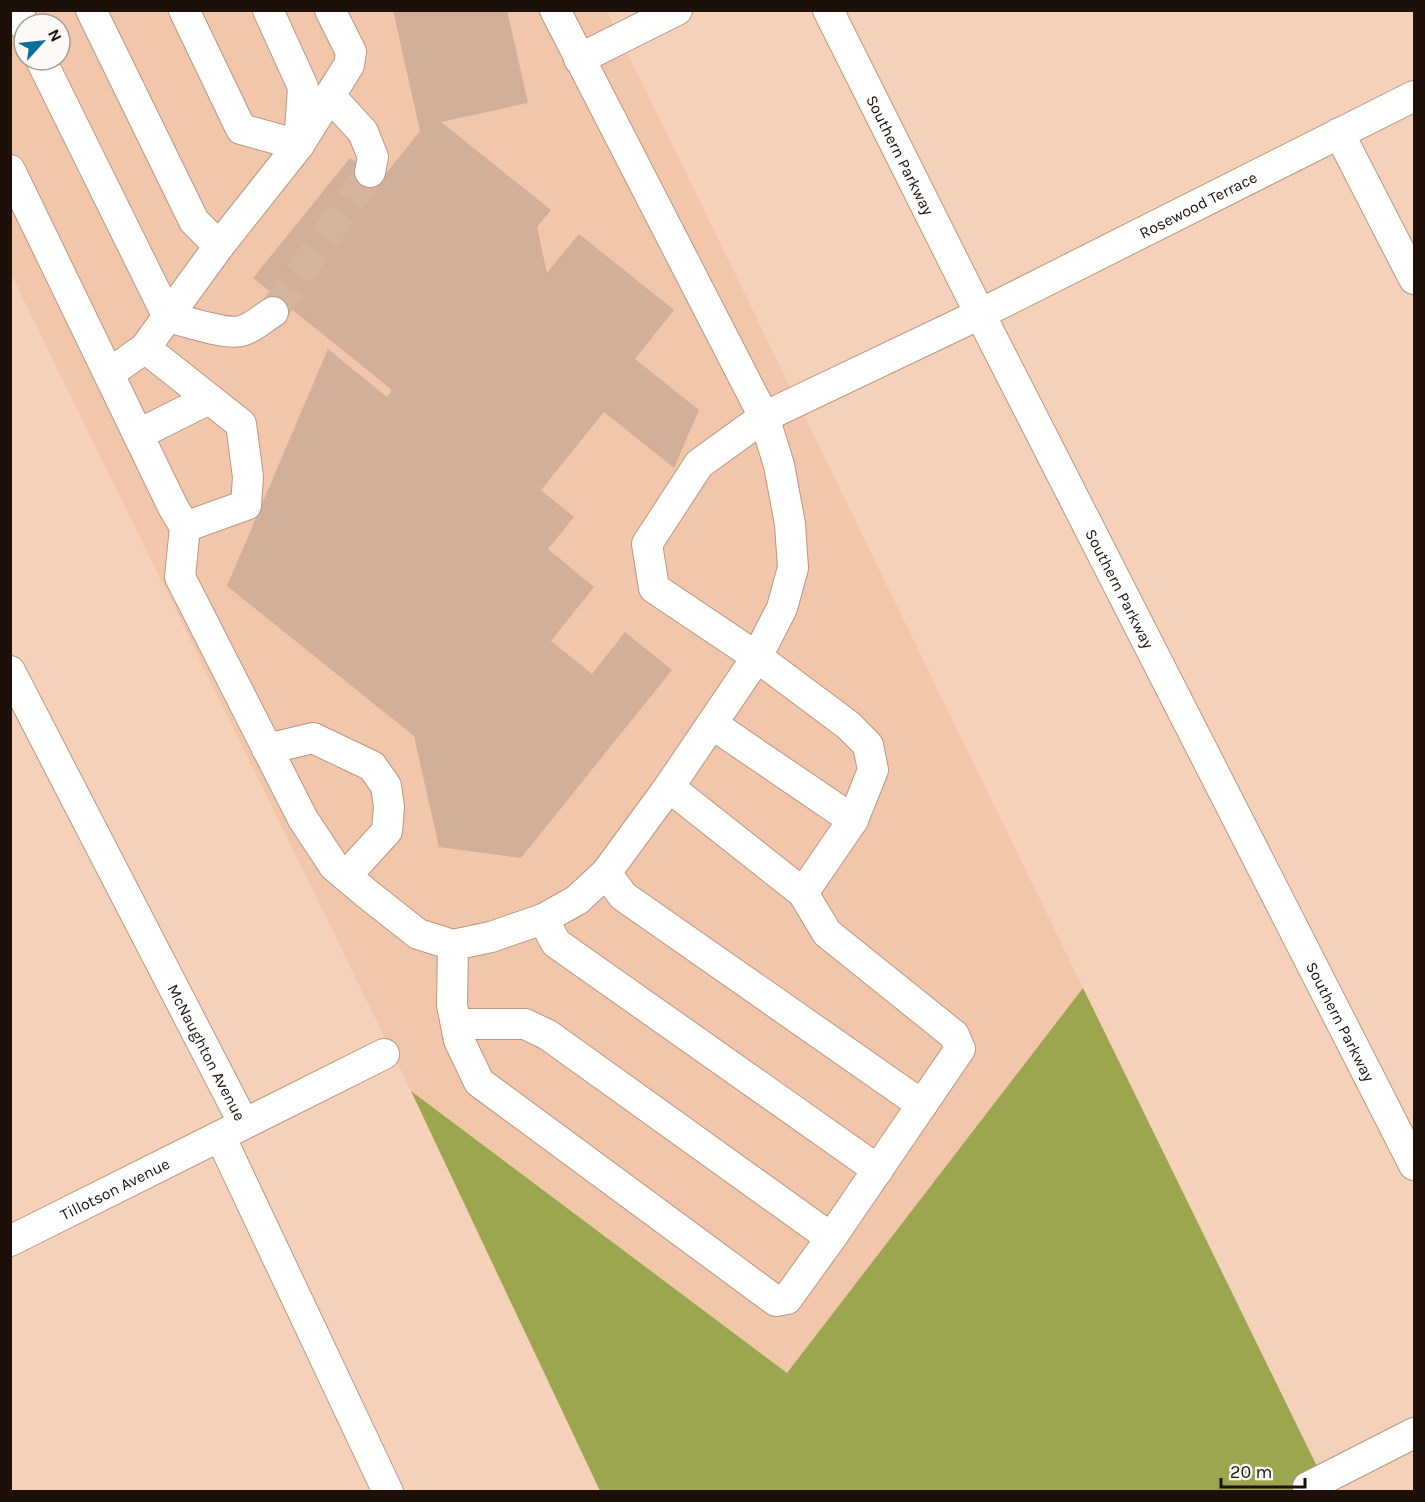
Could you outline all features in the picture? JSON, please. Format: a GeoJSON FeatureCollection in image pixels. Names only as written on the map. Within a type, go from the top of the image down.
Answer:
{"type":"FeatureCollection","features":[{"type":"Feature","properties":{"kind":"street"},"geometry":{"type":"LineString","coordinates":[[91,10],[194,221],[219,246]]}},
{"type":"Feature","properties":{"kind":"street"},"geometry":{"type":"LineString","coordinates":[[184,10],[241,129],[300,145]]}},
{"type":"Feature","properties":{"kind":"street"},"geometry":{"type":"LineString","coordinates":[[268,10],[303,87],[300,145]]}},
{"type":"Feature","properties":{"kind":"street"},"geometry":{"type":"LineString","coordinates":[[110,373],[145,348],[219,246],[300,145],[330,96],[348,65],[351,52],[330,10]]}},
{"type":"Feature","properties":{"kind":"street"},"geometry":{"type":"LineString","coordinates":[[10,170],[173,507],[185,527],[180,577],[303,819],[334,866],[418,934],[453,945],[491,937],[543,919],[577,900],[606,873],[669,787],[758,657],[782,609],[793,568],[790,524],[779,465],[764,417],[555,10]]}},
{"type":"Feature","properties":{"kind":"street"},"geometry":{"type":"LineString","coordinates":[[579,59],[677,10]]}},
{"type":"Feature","properties":{"kind":"street","name":"Southern Parkway"},"geometry":{"type":"LineString","coordinates":[[828,10],[980,314],[1414,1165]]}},
{"type":"Feature","properties":{"kind":"street"},"geometry":{"type":"LineString","coordinates":[[47,72],[168,317],[201,326],[239,332],[273,312]]}},
{"type":"Feature","properties":{"kind":"street"},"geometry":{"type":"LineString","coordinates":[[330,96],[363,132],[373,156],[370,172]]}},
{"type":"Feature","properties":{"kind":"street","name":"Rosewood Terrace"},"geometry":{"type":"LineString","coordinates":[[803,893],[853,820],[873,770],[868,745],[848,725],[758,657],[654,588],[647,544],[699,464],[764,417],[980,314],[1414,96]]}},
{"type":"Feature","properties":{"kind":"street"},"geometry":{"type":"LineString","coordinates":[[1339,133],[1414,279]]}},
{"type":"Feature","properties":{"kind":"street"},"geometry":{"type":"LineString","coordinates":[[145,348],[241,424],[248,477],[246,505],[185,527]]}},
{"type":"Feature","properties":{"kind":"street"},"geometry":{"type":"LineString","coordinates":[[139,434],[209,399]]}},
{"type":"Feature","properties":{"kind":"street","name":"McNaughton Avenue"},"geometry":{"type":"LineString","coordinates":[[10,671],[232,1130],[388,1491]]}},
{"type":"Feature","properties":{"kind":"street"},"geometry":{"type":"LineString","coordinates":[[712,724],[853,820]]}},
{"type":"Feature","properties":{"kind":"street"},"geometry":{"type":"LineString","coordinates":[[267,749],[312,738],[372,766],[386,786],[389,807],[387,831],[346,876]]}},
{"type":"Feature","properties":{"kind":"street"},"geometry":{"type":"LineString","coordinates":[[453,945],[452,1005],[459,1040],[479,1082],[777,1301],[787,1299],[960,1049],[954,1035],[827,933],[803,893],[669,787]]}},
{"type":"Feature","properties":{"kind":"street"},"geometry":{"type":"LineString","coordinates":[[606,873],[622,896],[922,1105]]}},
{"type":"Feature","properties":{"kind":"street"},"geometry":{"type":"LineString","coordinates":[[543,919],[556,943],[878,1170]]}},
{"type":"Feature","properties":{"kind":"street"},"geometry":{"type":"LineString","coordinates":[[456,1024],[525,1024],[548,1035],[831,1238]]}},
{"type":"Feature","properties":{"kind":"street","name":"Tillotson Avenue"},"geometry":{"type":"LineString","coordinates":[[10,1241],[384,1054]]}},
{"type":"Feature","properties":{"kind":"street"},"geometry":{"type":"LineString","coordinates":[[1308,1487],[1414,1433]]}},
{"type":"Feature","properties":{"kind":"shaded area"},"geometry":{"type":"Polygon","coordinates":[[[11,11],[607,11],[1083,988],[787,1374],[411,1091],[11,274],[11,11]]]}},
{"type":"Feature","properties":{"kind":"green space"},"geometry":{"type":"Polygon","coordinates":[[[1083,988],[1329,1491],[600,1491],[411,1091],[787,1373],[1083,988]]]}},
{"type":"Feature","properties":{"kind":"building"},"geometry":{"type":"Polygon","coordinates":[[[393,10],[507,10],[528,103],[441,122],[551,210],[537,227],[547,273],[579,234],[674,310],[635,359],[699,410],[674,468],[604,412],[541,490],[574,517],[548,549],[594,587],[551,641],[592,674],[625,632],[672,670],[521,858],[439,847],[414,736],[227,586],[328,349],[387,397],[392,390],[253,278],[350,158],[380,181],[420,131],[393,10]]]}},
{"type":"Feature","properties":{"kind":"tunnel"},"geometry":{"type":"LineString","coordinates":[[273,312],[370,172]]}}]}
